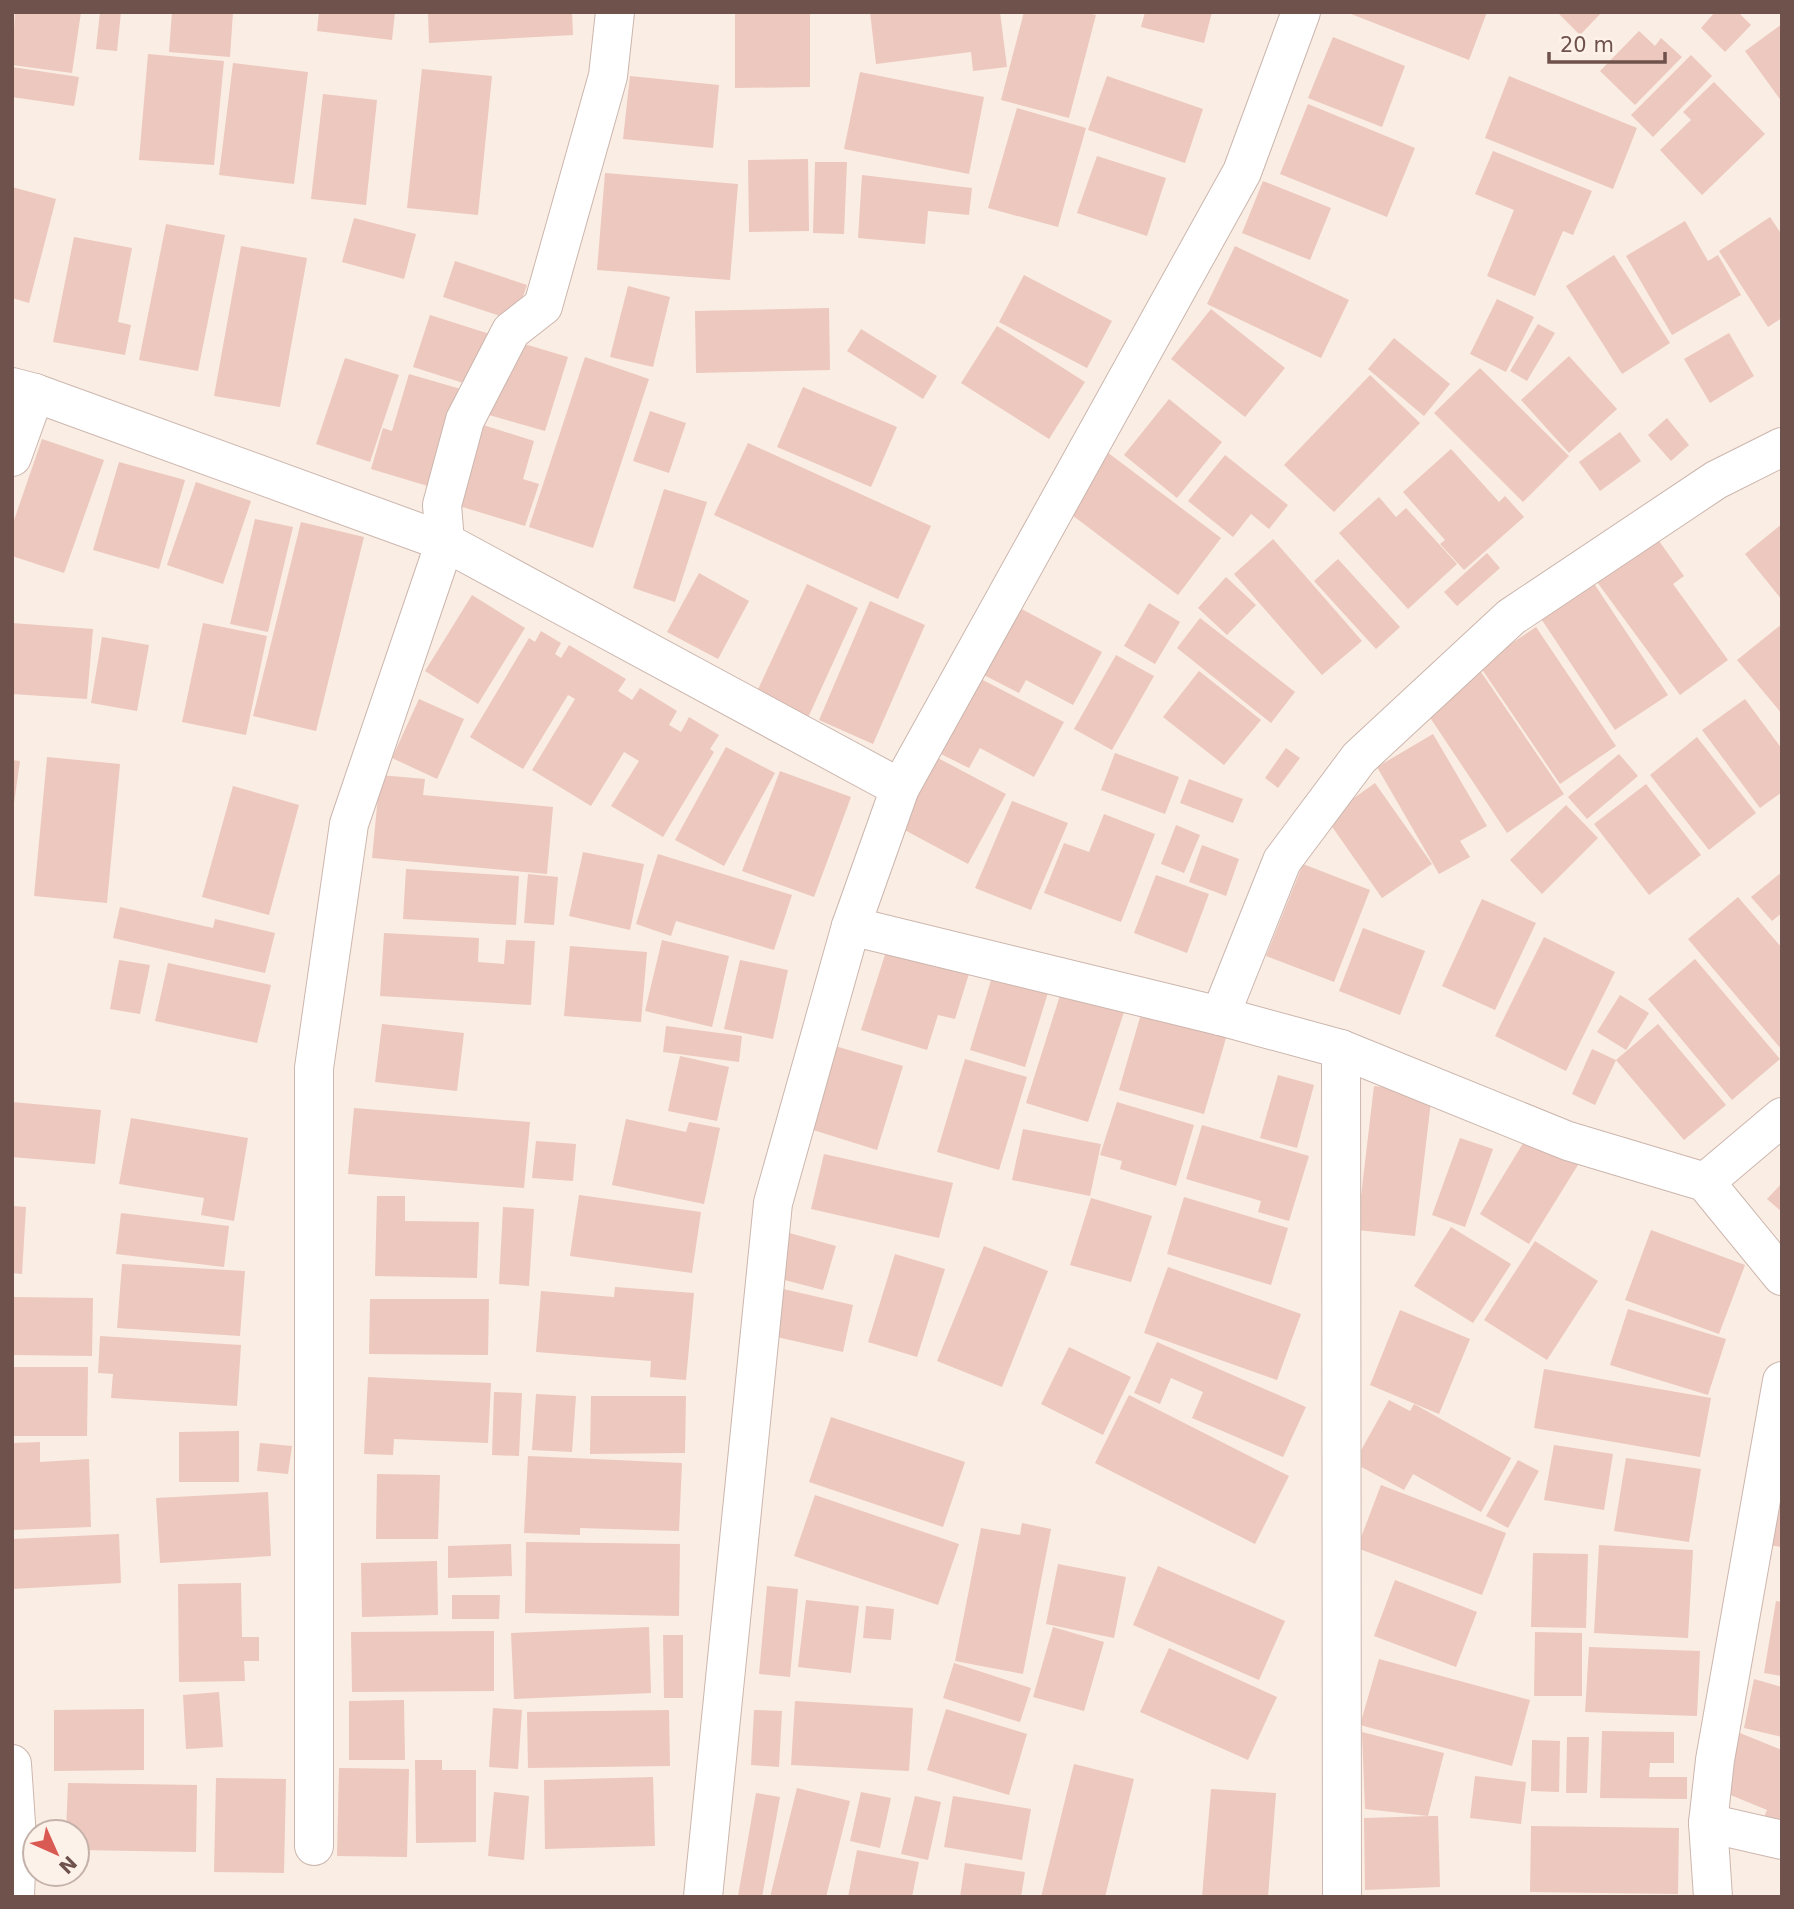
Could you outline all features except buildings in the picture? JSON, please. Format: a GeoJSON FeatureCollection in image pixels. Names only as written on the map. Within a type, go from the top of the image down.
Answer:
{"type":"FeatureCollection","features":[{"type":"Feature","properties":{"kind":"street"},"geometry":{"type":"LineString","coordinates":[[314,1846],[314,1068],[349,824],[445,542],[442,505],[465,420],[511,331],[543,306],[608,76],[615,12]]}},
{"type":"Feature","properties":{"kind":"street"},"geometry":{"type":"LineString","coordinates":[[703,1897],[773,1203],[851,926],[900,788],[1242,172],[1301,12]]}},
{"type":"Feature","properties":{"kind":"street"},"geometry":{"type":"LineString","coordinates":[[12,457],[23,390],[445,542],[900,788]]}},
{"type":"Feature","properties":{"kind":"street"},"geometry":{"type":"LineString","coordinates":[[1220,1016],[1282,861],[1359,758],[1511,617],[1716,480],[1782,447]]}},
{"type":"Feature","properties":{"kind":"street"},"geometry":{"type":"LineString","coordinates":[[851,926],[1220,1016],[1341,1049],[1568,1141],[1705,1182],[1782,1276]]}},
{"type":"Feature","properties":{"kind":"street"},"geometry":{"type":"LineString","coordinates":[[1341,1049],[1342,1897]]}},
{"type":"Feature","properties":{"kind":"street"},"geometry":{"type":"LineString","coordinates":[[1705,1182],[1782,1117]]}},
{"type":"Feature","properties":{"kind":"street"},"geometry":{"type":"LineString","coordinates":[[1713,1897],[1708,1823],[1718,1746],[1782,1381]]}},
{"type":"Feature","properties":{"kind":"street"},"geometry":{"type":"LineString","coordinates":[[12,1764],[18,1838],[15,1897]]}},
{"type":"Feature","properties":{"kind":"street"},"geometry":{"type":"LineString","coordinates":[[1708,1823],[1782,1840]]}}]}
